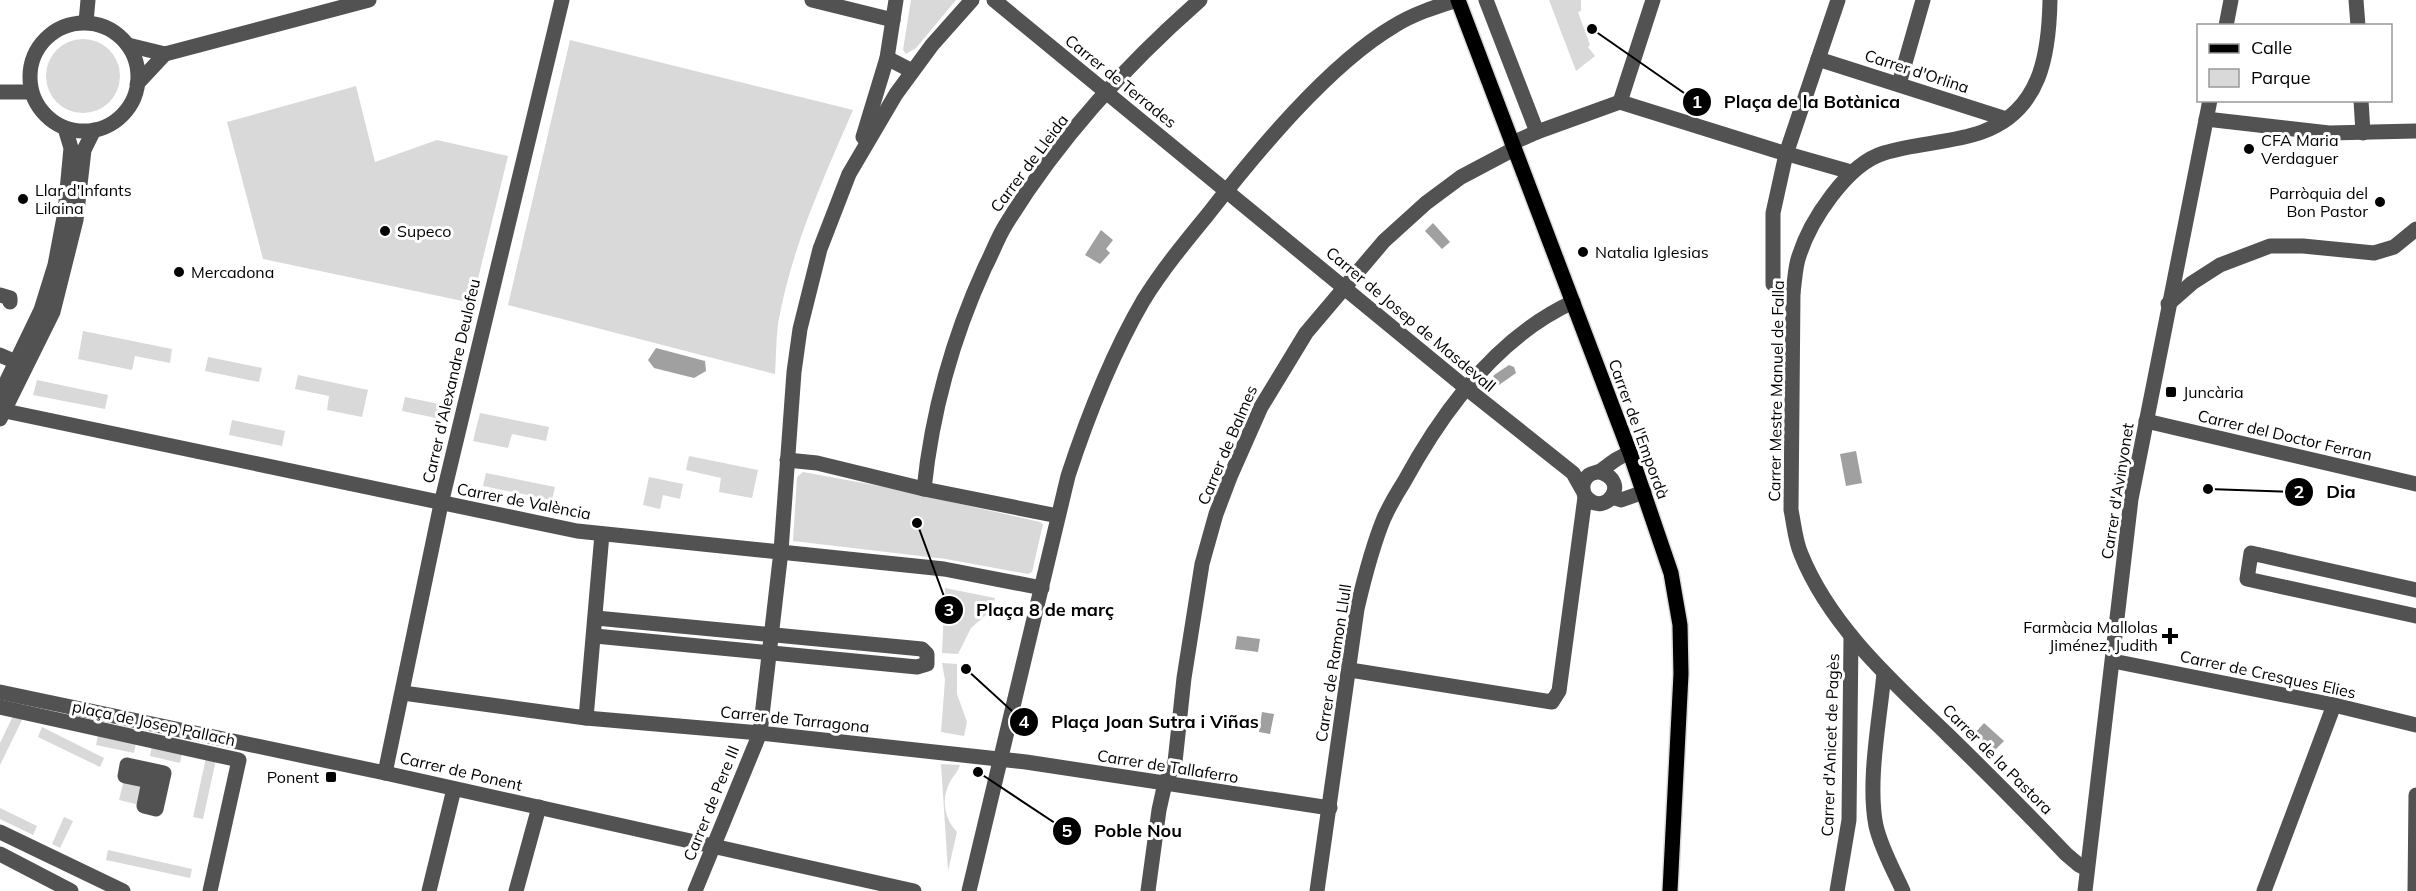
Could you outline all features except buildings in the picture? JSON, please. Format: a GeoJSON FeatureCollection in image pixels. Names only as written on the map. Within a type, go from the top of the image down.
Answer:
{"type":"FeatureCollection","features":[{"type":"Feature","properties":{"kind":"main road","name":"Carrer de l'Empordà"},"geometry":{"type":"LineString","coordinates":[[1457,0],[1630,453],[1671,573],[1680,624],[1681,674],[1670,891]]}},
{"type":"Feature","properties":{"kind":"street"},"geometry":{"type":"LineString","coordinates":[[87,22],[88,0]]}},
{"type":"Feature","properties":{"kind":"street"},"geometry":{"type":"LineString","coordinates":[[128,45],[165,54],[369,0]]}},
{"type":"Feature","properties":{"kind":"street","name":"Carrer d'Alexandre Deulofeu"},"geometry":{"type":"LineString","coordinates":[[385,772],[441,504],[562,0]]}},
{"type":"Feature","properties":{"kind":"street"},"geometry":{"type":"LineString","coordinates":[[812,0],[893,20]]}},
{"type":"Feature","properties":{"kind":"street"},"geometry":{"type":"LineString","coordinates":[[849,174],[870,118],[886,58],[896,0]]}},
{"type":"Feature","properties":{"kind":"street"},"geometry":{"type":"LineString","coordinates":[[849,174],[912,71],[972,0]]}},
{"type":"Feature","properties":{"kind":"street","name":"Carrer de Terrades"},"geometry":{"type":"LineString","coordinates":[[994,0],[1227,190]]}},
{"type":"Feature","properties":{"kind":"street","name":"Carrer de Lleida"},"geometry":{"type":"LineString","coordinates":[[924,489],[942,385],[968,305],[1004,228],[1047,164],[1107,93],[1144,53],[1200,0]]}},
{"type":"Feature","properties":{"kind":"street"},"geometry":{"type":"LineString","coordinates":[[969,891],[1068,476],[1087,417],[1115,353],[1144,299],[1227,190],[1321,86],[1359,51],[1393,26],[1434,3],[1457,0]]}},
{"type":"Feature","properties":{"kind":"street"},"geometry":{"type":"LineString","coordinates":[[1486,0],[1537,132]]}},
{"type":"Feature","properties":{"kind":"street"},"geometry":{"type":"LineString","coordinates":[[1653,0],[1620,102],[1851,172]]}},
{"type":"Feature","properties":{"kind":"street"},"geometry":{"type":"LineString","coordinates":[[1793,292],[1773,284],[1773,213],[1786,154],[1838,0]]}},
{"type":"Feature","properties":{"kind":"street"},"geometry":{"type":"LineString","coordinates":[[1899,84],[1923,0]]}},
{"type":"Feature","properties":{"kind":"street","name":"Carrer Mestre Manuel de Falla"},"geometry":{"type":"LineString","coordinates":[[1884,673],[1851,636],[1831,608],[1808,569],[1795,534],[1791,510],[1793,292],[1798,257],[1813,223],[1851,172],[1882,153],[1983,132],[2006,119],[2030,97],[2043,69],[2050,21],[2050,0]]}},
{"type":"Feature","properties":{"kind":"street"},"geometry":{"type":"LineString","coordinates":[[2226,24],[2231,0]]}},
{"type":"Feature","properties":{"kind":"street"},"geometry":{"type":"LineString","coordinates":[[2356,0],[2358,24]]}},
{"type":"Feature","properties":{"kind":"street"},"geometry":{"type":"LineString","coordinates":[[138,84],[136,61],[128,45],[110,29],[87,22],[66,25],[48,35],[35,51],[30,71],[31,92],[39,107],[50,120],[65,128],[94,130],[121,117],[130,105],[138,84],[165,54]]}},
{"type":"Feature","properties":{"kind":"street"},"geometry":{"type":"LineString","coordinates":[[886,58],[912,71]]}},
{"type":"Feature","properties":{"kind":"street","name":"Carrer d'Orlina"},"geometry":{"type":"LineString","coordinates":[[1818,59],[2006,119]]}},
{"type":"Feature","properties":{"kind":"street"},"geometry":{"type":"LineString","coordinates":[[0,92],[31,92]]}},
{"type":"Feature","properties":{"kind":"street","name":"Carrer de Balmes"},"geometry":{"type":"LineString","coordinates":[[1148,891],[1159,810],[1165,783],[1175,762],[1184,678],[1202,564],[1220,505],[1247,438],[1272,386],[1306,333],[1344,286],[1384,241],[1426,203],[1461,177],[1537,132],[1620,102]]}},
{"type":"Feature","properties":{"kind":"street","name":"Carrer d'Avinyonet"},"geometry":{"type":"LineString","coordinates":[[2085,891],[2132,499],[2168,304],[2210,102]]}},
{"type":"Feature","properties":{"kind":"street"},"geometry":{"type":"LineString","coordinates":[[2361,102],[2362,133]]}},
{"type":"Feature","properties":{"kind":"street"},"geometry":{"type":"LineString","coordinates":[[2206,119],[2329,133],[2416,131]]}},
{"type":"Feature","properties":{"kind":"street"},"geometry":{"type":"LineString","coordinates":[[0,395],[41,310],[55,265],[65,212],[71,148],[65,128]]}},
{"type":"Feature","properties":{"kind":"street"},"geometry":{"type":"LineString","coordinates":[[2,415],[53,312],[76,220],[84,150],[94,130]]}},
{"type":"Feature","properties":{"kind":"street","name":"Carrer de Pere III"},"geometry":{"type":"LineString","coordinates":[[695,891],[760,733],[781,551],[794,372],[800,329],[820,249],[849,174]]}},
{"type":"Feature","properties":{"kind":"street","name":"Carrer de Josep de Masdevall"},"geometry":{"type":"LineString","coordinates":[[1227,190],[1466,388],[1573,473]]}},
{"type":"Feature","properties":{"kind":"street"},"geometry":{"type":"LineString","coordinates":[[2168,304],[2192,283],[2220,265],[2270,246],[2303,246],[2374,253],[2394,247],[2416,229]]}},
{"type":"Feature","properties":{"kind":"street","name":"Carrer de Ramon Llull"},"geometry":{"type":"LineString","coordinates":[[1317,891],[1357,609],[1385,517],[1415,461],[1455,400],[1496,357],[1547,314],[1573,302]]}},
{"type":"Feature","properties":{"kind":"street"},"geometry":{"type":"LineString","coordinates":[[0,355],[16,362]]}},
{"type":"Feature","properties":{"kind":"street","name":"Carrer de València"},"geometry":{"type":"LineString","coordinates":[[2,415],[577,531],[944,569],[1042,588]]}},
{"type":"Feature","properties":{"kind":"street","name":"Carrer del Doctor Ferran"},"geometry":{"type":"LineString","coordinates":[[2146,421],[2416,484]]}},
{"type":"Feature","properties":{"kind":"street"},"geometry":{"type":"LineString","coordinates":[[1350,670],[1552,702],[1559,691],[1581,517],[1586,496],[1585,480],[1615,458],[1630,453]]}},
{"type":"Feature","properties":{"kind":"street"},"geometry":{"type":"LineString","coordinates":[[787,460],[817,463],[924,489],[1058,516]]}},
{"type":"Feature","properties":{"kind":"street"},"geometry":{"type":"LineString","coordinates":[[1573,473],[1595,473],[1608,474],[1615,489],[1612,497],[1599,504],[1586,496],[1573,473]]}},
{"type":"Feature","properties":{"kind":"street"},"geometry":{"type":"LineString","coordinates":[[1612,497],[1621,500],[1644,492]]}},
{"type":"Feature","properties":{"kind":"street"},"geometry":{"type":"LineString","coordinates":[[586,718],[595,636],[602,534]]}},
{"type":"Feature","properties":{"kind":"street"},"geometry":{"type":"LineString","coordinates":[[2416,590],[2251,553],[2247,579],[2416,616]]}},
{"type":"Feature","properties":{"kind":"street"},"geometry":{"type":"LineString","coordinates":[[595,636],[917,667],[927,664],[927,654],[922,649],[596,618]]}},
{"type":"Feature","properties":{"kind":"street","name":"Carrer d'Anicet de Pagès"},"geometry":{"type":"LineString","coordinates":[[1837,891],[1849,820],[1851,636]]}},
{"type":"Feature","properties":{"kind":"street","name":"Carrer de Cresques Elies"},"geometry":{"type":"LineString","coordinates":[[2113,661],[2334,705],[2416,725]]}},
{"type":"Feature","properties":{"kind":"street"},"geometry":{"type":"LineString","coordinates":[[1884,673],[1873,779],[1873,808],[1877,829],[1903,891]]}},
{"type":"Feature","properties":{"kind":"street","name":"Carrer de la Pastora"},"geometry":{"type":"LineString","coordinates":[[1884,673],[2066,854],[2088,869]]}},
{"type":"Feature","properties":{"kind":"street","name":"Carrer de Ponent"},"geometry":{"type":"LineString","coordinates":[[0,692],[385,772],[713,846],[868,886],[914,891]]}},
{"type":"Feature","properties":{"kind":"street","name":"Carrer de Tarragona"},"geometry":{"type":"LineString","coordinates":[[403,693],[586,718],[760,733],[1000,760]]}},
{"type":"Feature","properties":{"kind":"street"},"geometry":{"type":"LineString","coordinates":[[2264,891],[2334,705]]}},
{"type":"Feature","properties":{"kind":"street","name":"plaça de Josep Pallach"},"geometry":{"type":"LineString","coordinates":[[0,707],[239,760],[210,891]]}},
{"type":"Feature","properties":{"kind":"street","name":"Carrer de Tallaferro"},"geometry":{"type":"LineString","coordinates":[[1000,760],[1330,808]]}},
{"type":"Feature","properties":{"kind":"street"},"geometry":{"type":"LineString","coordinates":[[429,891],[454,789]]}},
{"type":"Feature","properties":{"kind":"street"},"geometry":{"type":"LineString","coordinates":[[2415,891],[2416,795]]}},
{"type":"Feature","properties":{"kind":"street"},"geometry":{"type":"LineString","coordinates":[[516,891],[539,807]]}},
{"type":"Feature","properties":{"kind":"street"},"geometry":{"type":"LineString","coordinates":[[0,832],[123,891]]}},
{"type":"Feature","properties":{"kind":"street"},"geometry":{"type":"LineString","coordinates":[[0,854],[62,889]]}},
{"type":"Feature","properties":{"kind":"green space"},"geometry":{"type":"Polygon","coordinates":[[[911,0],[956,0],[916,48],[906,54],[903,50],[911,0]]]}},
{"type":"Feature","properties":{"kind":"green space"},"geometry":{"type":"Polygon","coordinates":[[[1549,0],[1581,0],[1581,11],[1578,12],[1590,45],[1588,47],[1595,56],[1576,71],[1549,0]]]}},
{"type":"Feature","properties":{"kind":"green space"},"geometry":{"type":"Polygon","coordinates":[[[83,39],[104,45],[114,55],[120,76],[114,97],[104,107],[83,113],[62,107],[52,97],[46,76],[52,55],[62,45],[83,39]]]}},
{"type":"Feature","properties":{"kind":"green space"},"geometry":{"type":"Polygon","coordinates":[[[570,40],[853,110],[809,215],[791,269],[778,324],[775,374],[508,305],[570,40]]]}},
{"type":"Feature","properties":{"kind":"green space"},"geometry":{"type":"Polygon","coordinates":[[[356,86],[375,162],[437,140],[508,156],[472,303],[263,259],[227,122],[356,86]]]}},
{"type":"Feature","properties":{"kind":"green space"},"geometry":{"type":"Polygon","coordinates":[[[83,331],[172,349],[170,363],[135,356],[132,370],[78,359],[83,331]]]}},
{"type":"Feature","properties":{"kind":"green space"},"geometry":{"type":"Polygon","coordinates":[[[208,357],[262,368],[259,382],[205,371],[208,357]]]}},
{"type":"Feature","properties":{"kind":"green space"},"geometry":{"type":"Polygon","coordinates":[[[298,375],[368,390],[362,417],[327,410],[329,396],[295,389],[298,375]]]}},
{"type":"Feature","properties":{"kind":"green space"},"geometry":{"type":"Polygon","coordinates":[[[37,380],[108,395],[105,409],[33,395],[37,380]]]}},
{"type":"Feature","properties":{"kind":"green space"},"geometry":{"type":"Polygon","coordinates":[[[405,397],[439,404],[436,418],[402,411],[405,397]]]}},
{"type":"Feature","properties":{"kind":"green space"},"geometry":{"type":"Polygon","coordinates":[[[480,413],[549,427],[546,441],[512,434],[508,448],[473,441],[480,413]]]}},
{"type":"Feature","properties":{"kind":"green space"},"geometry":{"type":"Polygon","coordinates":[[[232,420],[285,431],[282,446],[229,435],[232,420]]]}},
{"type":"Feature","properties":{"kind":"green space"},"geometry":{"type":"Polygon","coordinates":[[[689,456],[758,470],[752,498],[719,492],[721,478],[686,470],[689,456]]]}},
{"type":"Feature","properties":{"kind":"green space"},"geometry":{"type":"Polygon","coordinates":[[[803,472],[885,487],[1040,522],[1043,524],[1032,572],[1028,574],[946,559],[793,541],[797,477],[803,472]]]}},
{"type":"Feature","properties":{"kind":"green space"},"geometry":{"type":"Polygon","coordinates":[[[486,473],[555,487],[552,500],[483,486],[486,473]]]}},
{"type":"Feature","properties":{"kind":"green space"},"geometry":{"type":"Polygon","coordinates":[[[649,477],[683,484],[680,499],[663,495],[660,509],[643,505],[649,477]]]}},
{"type":"Feature","properties":{"kind":"green space"},"geometry":{"type":"Polygon","coordinates":[[[945,588],[995,598],[993,609],[971,628],[958,654],[942,653],[945,588]]]}},
{"type":"Feature","properties":{"kind":"green space"},"geometry":{"type":"Polygon","coordinates":[[[942,663],[957,664],[957,694],[967,722],[964,736],[941,732],[945,680],[942,663]]]}},
{"type":"Feature","properties":{"kind":"green space"},"geometry":{"type":"Polygon","coordinates":[[[14,714],[23,718],[0,765],[0,743],[14,714]]]}},
{"type":"Feature","properties":{"kind":"green space"},"geometry":{"type":"Polygon","coordinates":[[[42,727],[104,758],[100,767],[38,737],[42,727]]]}},
{"type":"Feature","properties":{"kind":"green space"},"geometry":{"type":"Polygon","coordinates":[[[98,735],[136,743],[134,753],[96,745],[98,735]]]}},
{"type":"Feature","properties":{"kind":"green space"},"geometry":{"type":"Polygon","coordinates":[[[152,746],[182,753],[180,763],[150,756],[152,746]]]}},
{"type":"Feature","properties":{"kind":"green space"},"geometry":{"type":"Polygon","coordinates":[[[206,758],[216,760],[203,819],[193,817],[206,758]]]}},
{"type":"Feature","properties":{"kind":"green space"},"geometry":{"type":"Polygon","coordinates":[[[941,764],[960,765],[945,795],[947,815],[957,832],[948,871],[941,764]]]}},
{"type":"Feature","properties":{"kind":"green space"},"geometry":{"type":"Polygon","coordinates":[[[125,776],[149,781],[144,806],[119,800],[125,776]]]}},
{"type":"Feature","properties":{"kind":"green space"},"geometry":{"type":"Polygon","coordinates":[[[0,808],[37,826],[33,835],[0,819],[0,808]]]}},
{"type":"Feature","properties":{"kind":"green space"},"geometry":{"type":"Polygon","coordinates":[[[64,817],[73,821],[60,848],[52,844],[64,817]]]}},
{"type":"Feature","properties":{"kind":"green space"},"geometry":{"type":"Polygon","coordinates":[[[108,850],[192,869],[190,878],[106,860],[108,850]]]}},
{"type":"Feature","properties":{"kind":"shaded area"},"geometry":{"type":"Polygon","coordinates":[[[1433,223],[1450,242],[1442,249],[1425,231],[1433,223]]]}},
{"type":"Feature","properties":{"kind":"shaded area"},"geometry":{"type":"Polygon","coordinates":[[[1101,230],[1113,240],[1106,249],[1110,253],[1100,264],[1085,255],[1101,230]]]}},
{"type":"Feature","properties":{"kind":"shaded area"},"geometry":{"type":"Polygon","coordinates":[[[656,348],[705,361],[706,371],[694,378],[654,368],[648,360],[656,348]]]}},
{"type":"Feature","properties":{"kind":"shaded area"},"geometry":{"type":"Polygon","coordinates":[[[1509,365],[1514,367],[1516,373],[1499,385],[1494,375],[1509,365]]]}},
{"type":"Feature","properties":{"kind":"shaded area"},"geometry":{"type":"Polygon","coordinates":[[[1856,451],[1862,483],[1846,486],[1840,454],[1856,451]]]}},
{"type":"Feature","properties":{"kind":"shaded area"},"geometry":{"type":"Polygon","coordinates":[[[1237,636],[1260,639],[1258,652],[1235,649],[1237,636]]]}},
{"type":"Feature","properties":{"kind":"shaded area"},"geometry":{"type":"Polygon","coordinates":[[[1262,712],[1274,714],[1270,734],[1259,732],[1262,712]]]}},
{"type":"Feature","properties":{"kind":"shaded area"},"geometry":{"type":"Polygon","coordinates":[[[1984,723],[2004,741],[1994,751],[1975,733],[1984,723]]]}},
{"type":"Feature","properties":{"kind":"place","name":"Plaça de la Botànica"},"geometry":{"type":"Point","coordinates":[1592,29]}},
{"type":"Feature","properties":{"kind":"place","name":"CFA Maria Verdaguer"},"geometry":{"type":"Point","coordinates":[2249,149]}},
{"type":"Feature","properties":{"kind":"place","name":"Llar d'Infants Lilaina"},"geometry":{"type":"Point","coordinates":[23,199]}},
{"type":"Feature","properties":{"kind":"place","name":"Parròquia del Bon Pastor"},"geometry":{"type":"Point","coordinates":[2380,202]}},
{"type":"Feature","properties":{"kind":"place","name":"Supeco"},"geometry":{"type":"Point","coordinates":[385,231]}},
{"type":"Feature","properties":{"kind":"place","name":"Natalia Iglesias"},"geometry":{"type":"Point","coordinates":[1583,252]}},
{"type":"Feature","properties":{"kind":"place","name":"Mercadona"},"geometry":{"type":"Point","coordinates":[179,272]}},
{"type":"Feature","properties":{"kind":"place","name":"Juncària"},"geometry":{"type":"Point","coordinates":[2171,392]}},
{"type":"Feature","properties":{"kind":"place","name":"Dia"},"geometry":{"type":"Point","coordinates":[2208,489]}},
{"type":"Feature","properties":{"kind":"place","name":"Plaça 8 de març"},"geometry":{"type":"Point","coordinates":[917,523]}},
{"type":"Feature","properties":{"kind":"place","name":"Farmàcia Mallolas Jiménez, Judith"},"geometry":{"type":"Point","coordinates":[2170,636]}},
{"type":"Feature","properties":{"kind":"place","name":"Plaça Joan Sutra i Viñas"},"geometry":{"type":"Point","coordinates":[966,669]}},
{"type":"Feature","properties":{"kind":"place","name":"Poble Nou"},"geometry":{"type":"Point","coordinates":[978,772]}},
{"type":"Feature","properties":{"kind":"place","name":"Ponent"},"geometry":{"type":"Point","coordinates":[331,777]}}]}
